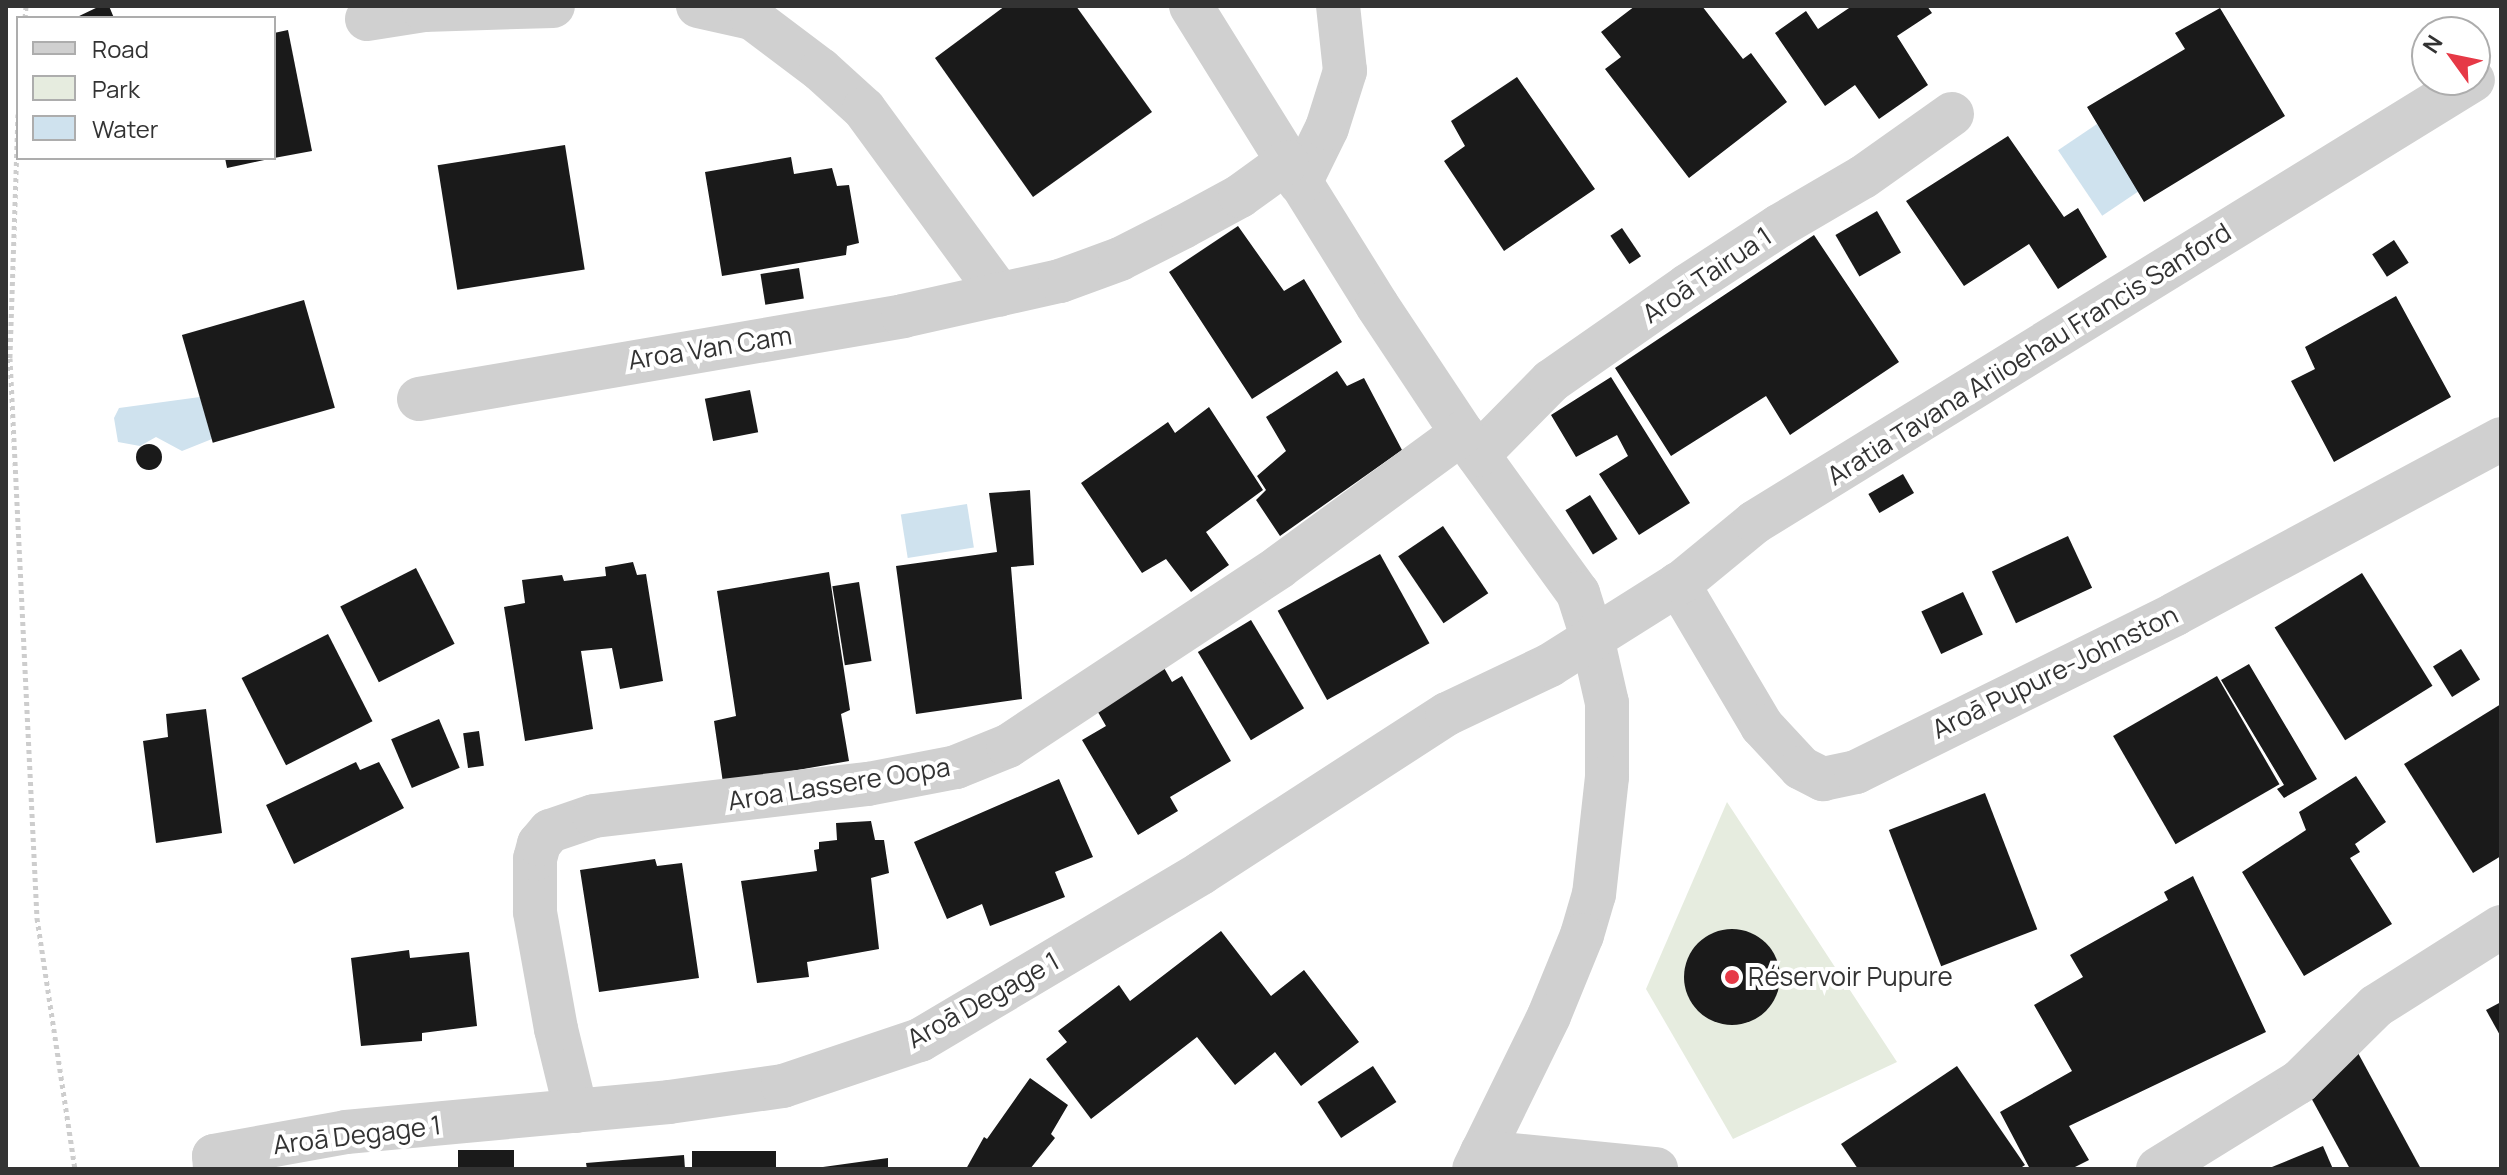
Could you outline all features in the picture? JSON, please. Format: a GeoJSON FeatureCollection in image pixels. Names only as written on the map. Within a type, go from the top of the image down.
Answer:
{"type":"FeatureCollection","features":[{"type":"Feature","properties":{"kind":"street"},"geometry":{"type":"LineString","coordinates":[[367,19],[424,10],[553,6]]}},
{"type":"Feature","properties":{"kind":"street"},"geometry":{"type":"LineString","coordinates":[[698,6],[752,18],[821,70],[864,109],[1000,295]]}},
{"type":"Feature","properties":{"kind":"street"},"geometry":{"type":"LineString","coordinates":[[1191,6],[1293,172],[1470,444],[1578,593],[1592,637],[1607,703],[1607,777],[1594,894],[1582,935],[1549,1016],[1478,1161],[1656,1169]]}},
{"type":"Feature","properties":{"kind":"street"},"geometry":{"type":"LineString","coordinates":[[1293,172],[1327,128],[1345,71],[1338,6]]}},
{"type":"Feature","properties":{"kind":"street","name":"Aratia Tavana Ariioehau Francis Sanford"},"geometry":{"type":"LineString","coordinates":[[1592,637],[1678,584],[1755,522],[2446,96]]}},
{"type":"Feature","properties":{"kind":"street","name":"Aroā Tairua 1"},"geometry":{"type":"LineString","coordinates":[[1470,444],[1551,381],[1687,286],[1863,177],[1952,114]]}},
{"type":"Feature","properties":{"kind":"street","name":"Aroa Van Cam"},"geometry":{"type":"LineString","coordinates":[[419,399],[903,316],[1060,281],[1120,259],[1293,172]]}},
{"type":"Feature","properties":{"kind":"street","name":"Aroā Pupure-Johnston"},"geometry":{"type":"LineString","coordinates":[[1678,584],[1762,726],[1801,768],[1823,779],[1856,772],[2175,614],[2501,439]]}},
{"type":"Feature","properties":{"kind":"street","name":"Aroa Lassere Oopa"},"geometry":{"type":"LineString","coordinates":[[576,1111],[556,1029],[535,912],[535,859],[539,844],[550,831],[594,816],[868,784],[956,767],[1008,746],[1470,444]]}},
{"type":"Feature","properties":{"kind":"street","name":"Aroā Degage 1"},"geometry":{"type":"LineString","coordinates":[[215,1169],[214,1156],[298,1139],[783,1086],[920,1040],[1201,873],[1447,714],[1550,665],[1592,637]]}},
{"type":"Feature","properties":{"kind":"street"},"geometry":{"type":"LineString","coordinates":[[2158,1169],[2299,1082],[2376,1006],[2501,927]]}},
{"type":"Feature","properties":{"kind":"path"},"geometry":{"type":"LineString","coordinates":[[16,160],[10,358],[37,918],[75,1169]]}},
{"type":"Feature","properties":{"kind":"green space"},"geometry":{"type":"Polygon","coordinates":[[[1727,802],[1897,1062],[1733,1139],[1646,989],[1727,802]]]}},
{"type":"Feature","properties":{"kind":"water"},"geometry":{"type":"Polygon","coordinates":[[[2097,124],[2141,189],[2102,216],[2058,150],[2097,124]]]}},
{"type":"Feature","properties":{"kind":"water"},"geometry":{"type":"Polygon","coordinates":[[[200,397],[212,439],[182,451],[156,437],[140,446],[118,442],[114,418],[119,408],[200,397]]]}},
{"type":"Feature","properties":{"kind":"water"},"geometry":{"type":"Polygon","coordinates":[[[967,504],[974,547],[908,558],[901,514],[967,504]]]}},
{"type":"Feature","properties":{"kind":"building"},"geometry":{"type":"Polygon","coordinates":[[[100,6],[109,6],[113,16],[79,16],[100,6]]]}},
{"type":"Feature","properties":{"kind":"building"},"geometry":{"type":"Polygon","coordinates":[[[1005,6],[1076,6],[1152,112],[1033,197],[935,58],[1005,6]]]}},
{"type":"Feature","properties":{"kind":"building"},"geometry":{"type":"Polygon","coordinates":[[[1635,6],[1702,6],[1743,59],[1751,53],[1787,102],[1689,178],[1605,69],[1621,57],[1601,32],[1635,6]]]}},
{"type":"Feature","properties":{"kind":"building"},"geometry":{"type":"Polygon","coordinates":[[[1852,6],[1927,6],[1932,13],[1897,36],[1928,85],[1879,119],[1855,85],[1825,106],[1775,33],[1806,11],[1818,29],[1852,6]]]}},
{"type":"Feature","properties":{"kind":"building"},"geometry":{"type":"Polygon","coordinates":[[[2220,8],[2285,116],[2144,202],[2087,107],[2185,49],[2175,33],[2220,8]]]}},
{"type":"Feature","properties":{"kind":"building"},"geometry":{"type":"Polygon","coordinates":[[[288,30],[312,151],[276,158],[276,33],[288,30]]]}},
{"type":"Feature","properties":{"kind":"building"},"geometry":{"type":"Polygon","coordinates":[[[1517,77],[1595,189],[1504,251],[1444,161],[1465,146],[1451,121],[1517,77]]]}},
{"type":"Feature","properties":{"kind":"building"},"geometry":{"type":"Polygon","coordinates":[[[2008,136],[2064,217],[2078,208],[2107,257],[2058,289],[2029,244],[1964,286],[1906,201],[2008,136]]]}},
{"type":"Feature","properties":{"kind":"building"},"geometry":{"type":"Polygon","coordinates":[[[565,145],[585,269],[457,290],[438,165],[565,145]]]}},
{"type":"Feature","properties":{"kind":"building"},"geometry":{"type":"Polygon","coordinates":[[[791,157],[794,174],[832,168],[837,186],[849,185],[859,243],[847,246],[846,255],[722,276],[705,172],[791,157]]]}},
{"type":"Feature","properties":{"kind":"building"},"geometry":{"type":"Polygon","coordinates":[[[225,160],[264,160],[227,168],[225,160]]]}},
{"type":"Feature","properties":{"kind":"building"},"geometry":{"type":"Polygon","coordinates":[[[1877,211],[1901,253],[1859,277],[1835,235],[1877,211]]]}},
{"type":"Feature","properties":{"kind":"building"},"geometry":{"type":"Polygon","coordinates":[[[1238,226],[1284,291],[1304,279],[1342,342],[1252,399],[1169,272],[1238,226]]]}},
{"type":"Feature","properties":{"kind":"building"},"geometry":{"type":"Polygon","coordinates":[[[1622,228],[1641,256],[1629,264],[1610,236],[1622,228]]]}},
{"type":"Feature","properties":{"kind":"building"},"geometry":{"type":"Polygon","coordinates":[[[1814,235],[1899,362],[1790,435],[1766,396],[1671,456],[1615,368],[1814,235]]]}},
{"type":"Feature","properties":{"kind":"building"},"geometry":{"type":"Polygon","coordinates":[[[2394,240],[2409,263],[2387,277],[2372,254],[2394,240]]]}},
{"type":"Feature","properties":{"kind":"building"},"geometry":{"type":"Polygon","coordinates":[[[799,268],[804,299],[765,305],[760,274],[799,268]]]}},
{"type":"Feature","properties":{"kind":"building"},"geometry":{"type":"Polygon","coordinates":[[[2396,296],[2451,397],[2334,462],[2291,381],[2315,369],[2305,347],[2396,296]]]}},
{"type":"Feature","properties":{"kind":"building"},"geometry":{"type":"Polygon","coordinates":[[[304,300],[335,408],[213,443],[182,335],[304,300]]]}},
{"type":"Feature","properties":{"kind":"building"},"geometry":{"type":"Polygon","coordinates":[[[1337,371],[1347,386],[1364,378],[1402,450],[1280,536],[1256,500],[1266,490],[1257,476],[1286,451],[1266,417],[1337,371]]]}},
{"type":"Feature","properties":{"kind":"building"},"geometry":{"type":"Polygon","coordinates":[[[1611,377],[1690,503],[1639,535],[1599,474],[1628,456],[1617,435],[1576,457],[1551,415],[1611,377]]]}},
{"type":"Feature","properties":{"kind":"building"},"geometry":{"type":"Polygon","coordinates":[[[750,390],[758,432],[713,441],[705,399],[750,390]]]}},
{"type":"Feature","properties":{"kind":"building"},"geometry":{"type":"Polygon","coordinates":[[[1209,407],[1263,490],[1206,532],[1229,565],[1191,592],[1166,559],[1142,573],[1081,483],[1168,422],[1175,433],[1209,407]]]}},
{"type":"Feature","properties":{"kind":"building"},"geometry":{"type":"Polygon","coordinates":[[[149,444],[158,448],[162,457],[158,466],[149,470],[140,466],[136,457],[140,448],[149,444]]]}},
{"type":"Feature","properties":{"kind":"building"},"geometry":{"type":"Polygon","coordinates":[[[1903,474],[1914,493],[1879,513],[1868,494],[1903,474]]]}},
{"type":"Feature","properties":{"kind":"building"},"geometry":{"type":"Polygon","coordinates":[[[1030,490],[1034,565],[1011,567],[1022,699],[916,714],[896,566],[997,552],[989,493],[1030,490]]]}},
{"type":"Feature","properties":{"kind":"building"},"geometry":{"type":"Polygon","coordinates":[[[1590,495],[1618,539],[1593,554],[1565,510],[1590,495]]]}},
{"type":"Feature","properties":{"kind":"building"},"geometry":{"type":"Polygon","coordinates":[[[1443,526],[1488,593],[1444,623],[1398,556],[1443,526]]]}},
{"type":"Feature","properties":{"kind":"building"},"geometry":{"type":"Polygon","coordinates":[[[2068,536],[2092,588],[2016,623],[1992,571],[2068,536]]]}},
{"type":"Feature","properties":{"kind":"building"},"geometry":{"type":"Polygon","coordinates":[[[1380,554],[1429,643],[1327,700],[1278,611],[1380,554]]]}},
{"type":"Feature","properties":{"kind":"building"},"geometry":{"type":"Polygon","coordinates":[[[633,562],[637,575],[646,574],[663,681],[620,689],[612,648],[581,651],[593,729],[525,741],[504,607],[525,603],[522,580],[562,575],[564,581],[606,576],[605,567],[633,562]]]}},
{"type":"Feature","properties":{"kind":"building"},"geometry":{"type":"Polygon","coordinates":[[[416,568],[455,644],[379,682],[340,607],[416,568]]]}},
{"type":"Feature","properties":{"kind":"building"},"geometry":{"type":"Polygon","coordinates":[[[829,572],[850,710],[841,714],[849,761],[723,783],[714,721],[736,716],[717,591],[829,572]]]}},
{"type":"Feature","properties":{"kind":"building"},"geometry":{"type":"Polygon","coordinates":[[[2362,573],[2432,686],[2345,740],[2275,628],[2362,573]]]}},
{"type":"Feature","properties":{"kind":"building"},"geometry":{"type":"Polygon","coordinates":[[[859,582],[872,661],[845,665],[832,586],[859,582]]]}},
{"type":"Feature","properties":{"kind":"building"},"geometry":{"type":"Polygon","coordinates":[[[1963,592],[1983,635],[1941,654],[1921,611],[1963,592]]]}},
{"type":"Feature","properties":{"kind":"building"},"geometry":{"type":"Polygon","coordinates":[[[1251,620],[1304,708],[1251,740],[1198,652],[1251,620]]]}},
{"type":"Feature","properties":{"kind":"building"},"geometry":{"type":"Polygon","coordinates":[[[328,634],[372,721],[286,765],[242,678],[328,634]]]}},
{"type":"Feature","properties":{"kind":"building"},"geometry":{"type":"Polygon","coordinates":[[[2461,649],[2480,680],[2452,697],[2433,666],[2461,649]]]}},
{"type":"Feature","properties":{"kind":"building"},"geometry":{"type":"Polygon","coordinates":[[[2249,664],[2317,779],[2284,798],[2277,789],[2284,785],[2221,680],[2249,664]]]}},
{"type":"Feature","properties":{"kind":"building"},"geometry":{"type":"Polygon","coordinates":[[[1163,666],[1172,682],[1182,676],[1231,761],[1170,797],[1178,811],[1138,835],[1082,740],[1106,726],[1095,707],[1163,666]]]}},
{"type":"Feature","properties":{"kind":"building"},"geometry":{"type":"Polygon","coordinates":[[[2217,676],[2280,784],[2176,844],[2113,736],[2217,676]]]}},
{"type":"Feature","properties":{"kind":"building"},"geometry":{"type":"Polygon","coordinates":[[[2501,704],[2501,856],[2473,873],[2404,764],[2501,704]]]}},
{"type":"Feature","properties":{"kind":"building"},"geometry":{"type":"Polygon","coordinates":[[[206,709],[222,833],[156,843],[143,741],[168,737],[166,714],[206,709]]]}},
{"type":"Feature","properties":{"kind":"building"},"geometry":{"type":"Polygon","coordinates":[[[439,719],[460,768],[412,788],[391,739],[439,719]]]}},
{"type":"Feature","properties":{"kind":"building"},"geometry":{"type":"Polygon","coordinates":[[[479,731],[484,766],[468,768],[463,733],[479,731]]]}},
{"type":"Feature","properties":{"kind":"building"},"geometry":{"type":"Polygon","coordinates":[[[356,762],[360,770],[379,762],[404,808],[294,864],[266,805],[356,762]]]}},
{"type":"Feature","properties":{"kind":"building"},"geometry":{"type":"Polygon","coordinates":[[[2356,776],[2386,822],[2355,844],[2360,852],[2350,858],[2392,924],[2304,976],[2242,872],[2306,830],[2299,812],[2356,776]]]}},
{"type":"Feature","properties":{"kind":"building"},"geometry":{"type":"Polygon","coordinates":[[[1059,779],[1093,857],[1055,872],[1065,897],[990,926],[982,904],[947,919],[914,842],[1059,779]]]}},
{"type":"Feature","properties":{"kind":"building"},"geometry":{"type":"Polygon","coordinates":[[[1985,793],[2037,929],[1941,966],[1889,830],[1985,793]]]}},
{"type":"Feature","properties":{"kind":"building"},"geometry":{"type":"Polygon","coordinates":[[[871,821],[875,840],[884,840],[889,873],[871,878],[879,949],[807,962],[809,977],[757,983],[741,881],[817,871],[814,850],[819,849],[819,842],[837,840],[836,823],[871,821]]]}},
{"type":"Feature","properties":{"kind":"building"},"geometry":{"type":"Polygon","coordinates":[[[655,859],[657,866],[682,863],[699,978],[599,992],[580,870],[655,859]]]}},
{"type":"Feature","properties":{"kind":"building"},"geometry":{"type":"Polygon","coordinates":[[[2193,876],[2266,1032],[2069,1126],[2089,1160],[2071,1169],[2030,1169],[2000,1112],[2072,1071],[2034,1005],[2083,977],[2070,955],[2168,900],[2164,892],[2193,876]]]}},
{"type":"Feature","properties":{"kind":"building","name":"Réservoir Pupure"},"geometry":{"type":"Polygon","coordinates":[[[1732,929],[1750,932],[1766,943],[1777,959],[1780,977],[1777,995],[1766,1011],[1750,1022],[1732,1025],[1714,1022],[1698,1011],[1687,995],[1684,977],[1687,959],[1698,943],[1714,932],[1732,929]]]}},
{"type":"Feature","properties":{"kind":"building"},"geometry":{"type":"Polygon","coordinates":[[[1221,931],[1271,996],[1304,970],[1359,1042],[1301,1086],[1275,1052],[1235,1085],[1197,1037],[1091,1119],[1046,1059],[1067,1042],[1058,1031],[1119,985],[1130,1001],[1221,931]]]}},
{"type":"Feature","properties":{"kind":"building"},"geometry":{"type":"Polygon","coordinates":[[[409,950],[410,958],[469,952],[477,1026],[422,1033],[422,1041],[361,1046],[351,958],[409,950]]]}},
{"type":"Feature","properties":{"kind":"building"},"geometry":{"type":"Polygon","coordinates":[[[2501,1002],[2501,1037],[2486,1010],[2501,1002]]]}},
{"type":"Feature","properties":{"kind":"building"},"geometry":{"type":"Polygon","coordinates":[[[2358,1053],[2421,1169],[2350,1169],[2303,1083],[2358,1053]]]}},
{"type":"Feature","properties":{"kind":"building"},"geometry":{"type":"Polygon","coordinates":[[[1373,1066],[1396,1102],[1341,1138],[1318,1102],[1373,1066]]]}},
{"type":"Feature","properties":{"kind":"building"},"geometry":{"type":"Polygon","coordinates":[[[1957,1066],[2025,1165],[2019,1169],[1858,1169],[1841,1144],[1957,1066]]]}},
{"type":"Feature","properties":{"kind":"building"},"geometry":{"type":"Polygon","coordinates":[[[1030,1078],[1068,1105],[1051,1134],[1055,1138],[1030,1169],[966,1169],[984,1137],[987,1139],[1030,1078]]]}},
{"type":"Feature","properties":{"kind":"building"},"geometry":{"type":"Polygon","coordinates":[[[2323,1146],[2333,1169],[2267,1169],[2323,1146]]]}},
{"type":"Feature","properties":{"kind":"building"},"geometry":{"type":"Polygon","coordinates":[[[458,1150],[514,1150],[514,1169],[458,1169],[458,1150]]]}},
{"type":"Feature","properties":{"kind":"building"},"geometry":{"type":"Polygon","coordinates":[[[692,1151],[776,1151],[776,1169],[692,1169],[692,1151]]]}},
{"type":"Feature","properties":{"kind":"building"},"geometry":{"type":"Polygon","coordinates":[[[684,1155],[685,1169],[587,1169],[586,1163],[684,1155]]]}},
{"type":"Feature","properties":{"kind":"building"},"geometry":{"type":"Polygon","coordinates":[[[888,1158],[888,1169],[823,1169],[823,1167],[888,1158]]]}},
{"type":"Feature","properties":{"kind":"place","name":"Réservoir Pupure"},"geometry":{"type":"Point","coordinates":[1732,977]}}]}
